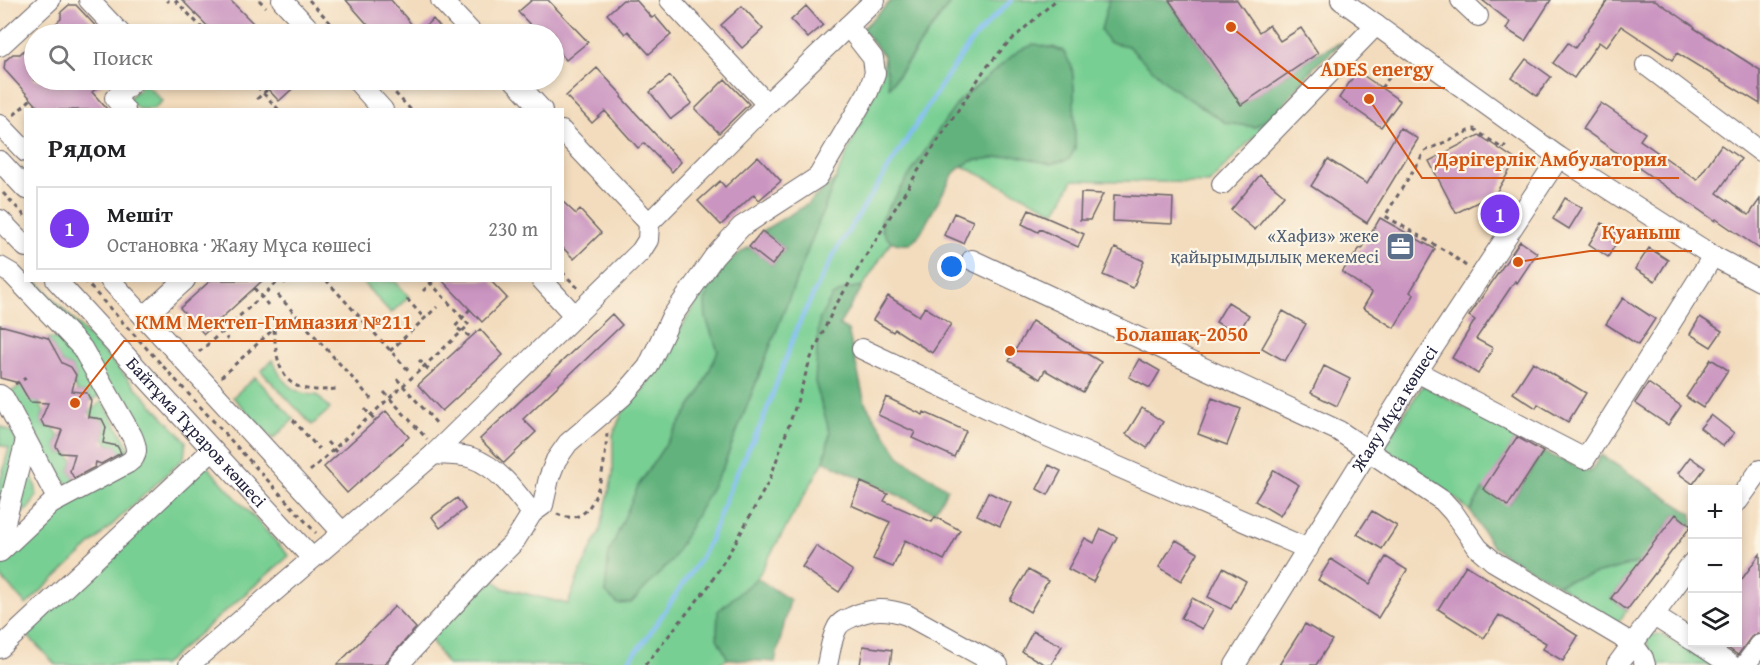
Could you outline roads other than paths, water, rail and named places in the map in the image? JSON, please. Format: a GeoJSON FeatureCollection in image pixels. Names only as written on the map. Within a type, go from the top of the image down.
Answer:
{"type":"FeatureCollection","features":[{"type":"Feature","properties":{"kind":"street"},"geometry":{"type":"LineString","coordinates":[[0,46],[50,0]]}},
{"type":"Feature","properties":{"kind":"street"},"geometry":{"type":"LineString","coordinates":[[89,0],[112,24]]}},
{"type":"Feature","properties":{"kind":"street"},"geometry":{"type":"LineString","coordinates":[[282,0],[305,24]]}},
{"type":"Feature","properties":{"kind":"street"},"geometry":{"type":"LineString","coordinates":[[441,0],[464,24]]}},
{"type":"Feature","properties":{"kind":"street"},"geometry":{"type":"LineString","coordinates":[[670,0],[767,104]]}},
{"type":"Feature","properties":{"kind":"street"},"geometry":{"type":"LineString","coordinates":[[189,665],[440,448],[641,251],[648,240],[649,223],[767,104],[875,0]]}},
{"type":"Feature","properties":{"kind":"street"},"geometry":{"type":"LineString","coordinates":[[1341,0],[1559,157],[1713,256],[1760,281]]}},
{"type":"Feature","properties":{"kind":"street"},"geometry":{"type":"LineString","coordinates":[[1461,0],[1478,16]]}},
{"type":"Feature","properties":{"kind":"street"},"geometry":{"type":"LineString","coordinates":[[398,665],[514,542],[537,509],[556,460],[568,443],[622,397],[648,368],[670,318],[714,257],[741,227],[818,177],[868,92],[875,73],[873,58],[848,26]]}},
{"type":"Feature","properties":{"kind":"street"},"geometry":{"type":"LineString","coordinates":[[1222,183],[1376,26]]}},
{"type":"Feature","properties":{"kind":"street"},"geometry":{"type":"LineString","coordinates":[[1646,65],[1760,151]]}},
{"type":"Feature","properties":{"kind":"street"},"geometry":{"type":"LineString","coordinates":[[123,108],[115,98],[124,90]]}},
{"type":"Feature","properties":{"kind":"street"},"geometry":{"type":"LineString","coordinates":[[365,90],[380,108]]}},
{"type":"Feature","properties":{"kind":"street"},"geometry":{"type":"LineString","coordinates":[[523,90],[540,108]]}},
{"type":"Feature","properties":{"kind":"street"},"geometry":{"type":"LineString","coordinates":[[1,126],[24,150]]}},
{"type":"Feature","properties":{"kind":"street"},"geometry":{"type":"LineString","coordinates":[[564,133],[649,223]]}},
{"type":"Feature","properties":{"kind":"street","name":"Жаяу Мұса көшесі"},"geometry":{"type":"LineString","coordinates":[[1235,665],[1417,372],[1559,157]]}},
{"type":"Feature","properties":{"kind":"street"},"geometry":{"type":"LineString","coordinates":[[0,161],[24,187]]}},
{"type":"Feature","properties":{"kind":"street"},"geometry":{"type":"LineString","coordinates":[[0,220],[24,245]]}},
{"type":"Feature","properties":{"kind":"street"},"geometry":{"type":"LineString","coordinates":[[1417,372],[1585,459],[1713,256]]}},
{"type":"Feature","properties":{"kind":"street"},"geometry":{"type":"LineString","coordinates":[[972,260],[1340,431],[1443,501],[1478,548],[1493,561],[1633,644],[1645,665]]}},
{"type":"Feature","properties":{"kind":"street"},"geometry":{"type":"LineString","coordinates":[[0,267],[12,274],[76,339],[135,442],[136,449],[132,460],[51,504],[0,552]]}},
{"type":"Feature","properties":{"kind":"street","name":"Байтұма Тұраров көшесі"},"geometry":{"type":"LineString","coordinates":[[58,282],[312,558]]}},
{"type":"Feature","properties":{"kind":"street"},"geometry":{"type":"LineString","coordinates":[[112,282],[293,479],[335,539]]}},
{"type":"Feature","properties":{"kind":"street"},"geometry":{"type":"LineString","coordinates":[[144,317],[183,282]]}},
{"type":"Feature","properties":{"kind":"street"},"geometry":{"type":"LineString","coordinates":[[544,282],[575,316]]}},
{"type":"Feature","properties":{"kind":"street"},"geometry":{"type":"LineString","coordinates":[[862,349],[1040,433],[1308,549]]}},
{"type":"Feature","properties":{"kind":"street"},"geometry":{"type":"LineString","coordinates":[[0,395],[4,399],[8,418],[26,440],[58,500]]}},
{"type":"Feature","properties":{"kind":"street"},"geometry":{"type":"LineString","coordinates":[[0,542],[26,440]]}},
{"type":"Feature","properties":{"kind":"street"},"geometry":{"type":"LineString","coordinates":[[440,448],[471,457],[488,466],[537,509]]}},
{"type":"Feature","properties":{"kind":"street"},"geometry":{"type":"LineString","coordinates":[[0,648],[212,450]]}},
{"type":"Feature","properties":{"kind":"street"},"geometry":{"type":"LineString","coordinates":[[1742,494],[1760,470]]}},
{"type":"Feature","properties":{"kind":"street"},"geometry":{"type":"LineString","coordinates":[[1617,665],[1688,569]]}},
{"type":"Feature","properties":{"kind":"street"},"geometry":{"type":"LineString","coordinates":[[827,665],[837,626],[859,613],[881,609],[894,610],[907,615],[998,665]]}},
{"type":"Feature","properties":{"kind":"street"},"geometry":{"type":"LineString","coordinates":[[1654,616],[1688,637]]}},
{"type":"Feature","properties":{"kind":"street"},"geometry":{"type":"LineString","coordinates":[[1745,665],[1760,645]]}},
{"type":"Feature","properties":{"kind":"street"},"geometry":{"type":"LineString","coordinates":[[1703,647],[1731,665]]}},
{"type":"Feature","properties":{"kind":"waterway"},"geometry":{"type":"LineString","coordinates":[[625,665],[646,639],[700,559],[711,538],[732,483],[763,420],[797,328],[837,249],[970,43],[1012,0]]}},
{"type":"Feature","properties":{"kind":"place","name":"ADES energy"},"geometry":{"type":"Point","coordinates":[1231,27]}},
{"type":"Feature","properties":{"kind":"place","name":"Дәрігерлік Амбулатория"},"geometry":{"type":"Point","coordinates":[1369,99]}},
{"type":"Feature","properties":{"kind":"place","name":"Мешіт"},"geometry":{"type":"Point","coordinates":[1500,214]}},
{"type":"Feature","properties":{"kind":"place","name":"«Хафиз» жеке қайырымдылық мекемесі"},"geometry":{"type":"Point","coordinates":[1400,246]}},
{"type":"Feature","properties":{"kind":"place","name":"Қуаныш"},"geometry":{"type":"Point","coordinates":[1518,262]}},
{"type":"Feature","properties":{"kind":"place","name":"Болашақ-2050"},"geometry":{"type":"Point","coordinates":[1010,351]}},
{"type":"Feature","properties":{"kind":"place","name":"КММ Мектеп-Гимназия №211"},"geometry":{"type":"Point","coordinates":[75,403]}}]}
